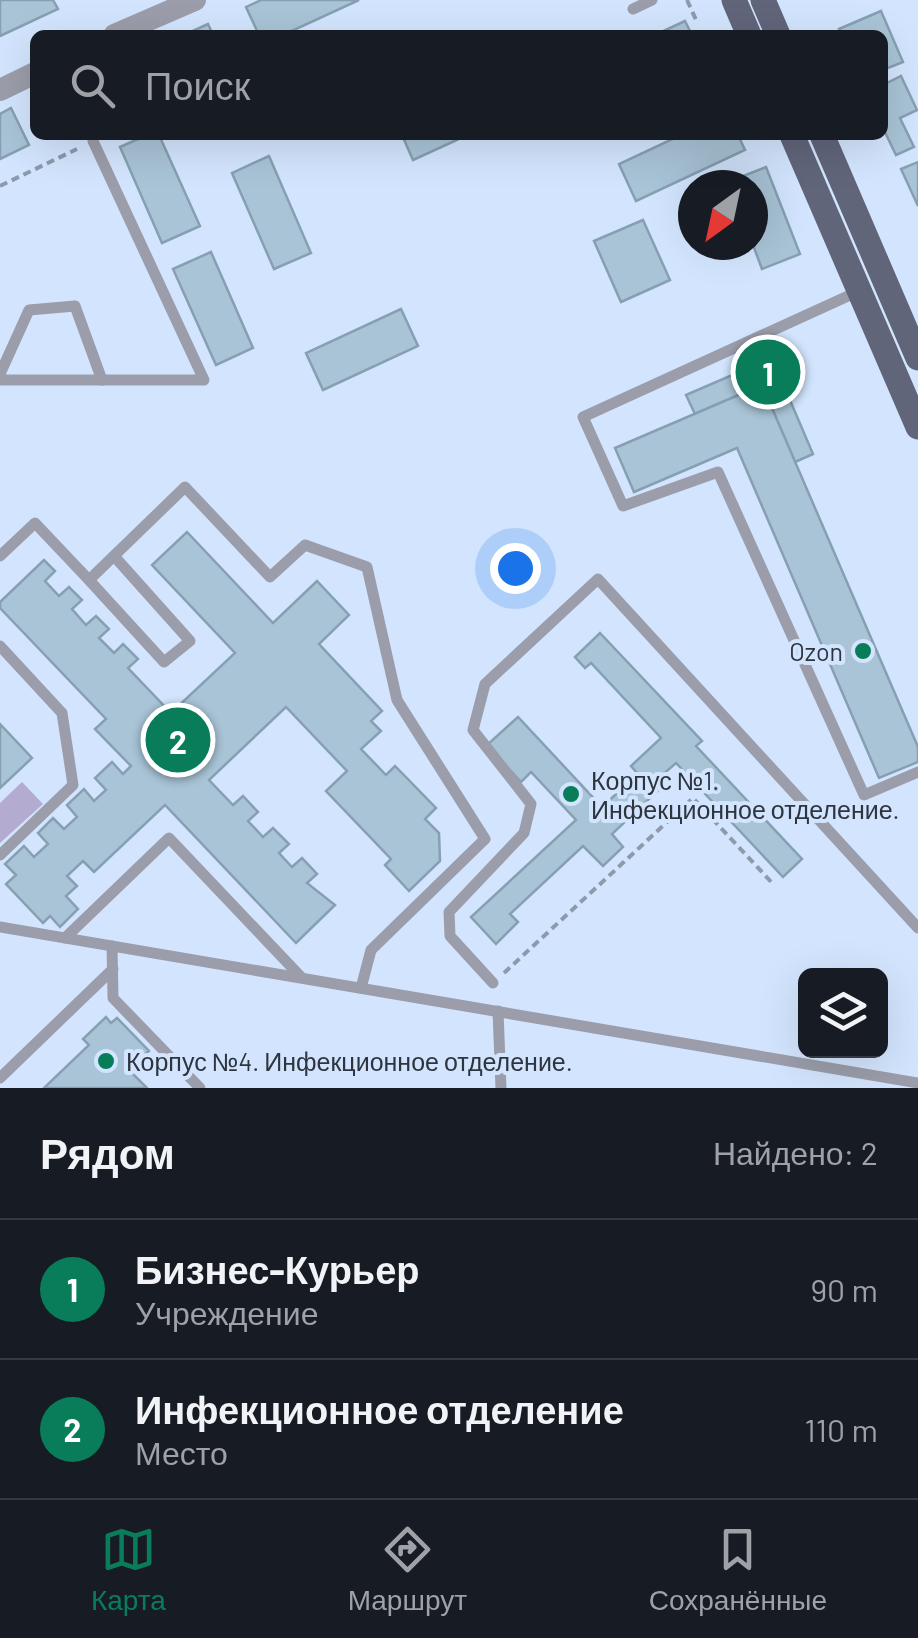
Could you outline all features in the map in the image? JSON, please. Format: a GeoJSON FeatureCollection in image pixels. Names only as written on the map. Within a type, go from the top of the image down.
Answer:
{"type":"FeatureCollection","features":[{"type":"Feature","properties":{"kind":"main road"},"geometry":{"type":"LineString","coordinates":[[734,0],[747,30]]}},
{"type":"Feature","properties":{"kind":"main road"},"geometry":{"type":"LineString","coordinates":[[763,0],[776,30]]}},
{"type":"Feature","properties":{"kind":"main road"},"geometry":{"type":"LineString","coordinates":[[794,140],[918,427]]}},
{"type":"Feature","properties":{"kind":"main road"},"geometry":{"type":"LineString","coordinates":[[824,140],[918,358]]}},
{"type":"Feature","properties":{"kind":"street"},"geometry":{"type":"LineString","coordinates":[[126,30],[196,0]]}},
{"type":"Feature","properties":{"kind":"street"},"geometry":{"type":"LineString","coordinates":[[0,90],[30,75]]}},
{"type":"Feature","properties":{"kind":"lane"},"geometry":{"type":"LineString","coordinates":[[634,9],[652,0]]}},
{"type":"Feature","properties":{"kind":"lane"},"geometry":{"type":"LineString","coordinates":[[93,141],[204,380],[102,380],[0,377],[29,310],[74,306],[102,380]]}},
{"type":"Feature","properties":{"kind":"lane"},"geometry":{"type":"LineString","coordinates":[[860,292],[582,417],[623,506],[718,472],[864,795],[918,772]]}},
{"type":"Feature","properties":{"kind":"lane"},"geometry":{"type":"LineString","coordinates":[[89,580],[186,488],[270,578],[305,546],[367,566],[397,700],[485,839],[371,950],[361,988]]}},
{"type":"Feature","properties":{"kind":"lane"},"geometry":{"type":"LineString","coordinates":[[0,556],[34,524],[164,662],[190,641],[114,556]]}},
{"type":"Feature","properties":{"kind":"lane"},"geometry":{"type":"LineString","coordinates":[[493,983],[450,936],[449,912],[524,833],[531,804],[473,730],[485,684],[598,579],[918,928]]}},
{"type":"Feature","properties":{"kind":"lane"},"geometry":{"type":"LineString","coordinates":[[0,646],[62,713],[73,786],[0,855]]}},
{"type":"Feature","properties":{"kind":"lane"},"geometry":{"type":"LineString","coordinates":[[65,938],[169,838],[301,978]]}},
{"type":"Feature","properties":{"kind":"lane"},"geometry":{"type":"LineString","coordinates":[[0,927],[918,1083]]}},
{"type":"Feature","properties":{"kind":"lane"},"geometry":{"type":"LineString","coordinates":[[112,946],[114,998],[200,1088]]}},
{"type":"Feature","properties":{"kind":"lane"},"geometry":{"type":"LineString","coordinates":[[0,1078],[113,969]]}},
{"type":"Feature","properties":{"kind":"lane"},"geometry":{"type":"LineString","coordinates":[[498,1011],[500,1088]]}},
{"type":"Feature","properties":{"kind":"lane"},"geometry":{"type":"LineString","coordinates":[[848,1088],[849,1071]]}},
{"type":"Feature","properties":{"kind":"path"},"geometry":{"type":"LineString","coordinates":[[688,0],[697,22]]}},
{"type":"Feature","properties":{"kind":"path"},"geometry":{"type":"LineString","coordinates":[[0,186],[93,141]]}},
{"type":"Feature","properties":{"kind":"path"},"geometry":{"type":"LineString","coordinates":[[493,983],[693,798],[774,886]]}},
{"type":"Feature","properties":{"kind":"shaded area"},"geometry":{"type":"Polygon","coordinates":[[[22,782],[43,804],[0,843],[0,803],[22,782]]]}},
{"type":"Feature","properties":{"kind":"building"},"geometry":{"type":"Polygon","coordinates":[[[0,0],[53,0],[58,9],[0,36],[0,0]]]}},
{"type":"Feature","properties":{"kind":"building"},"geometry":{"type":"Polygon","coordinates":[[[261,0],[359,0],[294,30],[257,30],[246,7],[261,0]]]}},
{"type":"Feature","properties":{"kind":"building"},"geometry":{"type":"Polygon","coordinates":[[[881,11],[903,62],[888,68],[888,30],[839,29],[881,11]]]}},
{"type":"Feature","properties":{"kind":"building"},"geometry":{"type":"Polygon","coordinates":[[[685,21],[690,30],[666,30],[685,21]]]}},
{"type":"Feature","properties":{"kind":"building"},"geometry":{"type":"Polygon","coordinates":[[[901,76],[917,110],[900,118],[914,147],[896,155],[888,138],[888,82],[901,76]]]}},
{"type":"Feature","properties":{"kind":"building"},"geometry":{"type":"Polygon","coordinates":[[[11,108],[29,145],[0,159],[0,114],[11,108]]]}},
{"type":"Feature","properties":{"kind":"building"},"geometry":{"type":"Polygon","coordinates":[[[136,140],[161,140],[200,226],[162,243],[120,147],[136,140]]]}},
{"type":"Feature","properties":{"kind":"building"},"geometry":{"type":"Polygon","coordinates":[[[404,140],[457,140],[413,160],[404,140]]]}},
{"type":"Feature","properties":{"kind":"building"},"geometry":{"type":"Polygon","coordinates":[[[670,140],[740,140],[745,150],[702,170],[678,170],[678,181],[636,201],[619,164],[670,140]]]}},
{"type":"Feature","properties":{"kind":"building"},"geometry":{"type":"Polygon","coordinates":[[[269,156],[311,253],[274,269],[232,173],[269,156]]]}},
{"type":"Feature","properties":{"kind":"building"},"geometry":{"type":"Polygon","coordinates":[[[918,162],[918,206],[901,169],[918,162]]]}},
{"type":"Feature","properties":{"kind":"building"},"geometry":{"type":"Polygon","coordinates":[[[768,172],[800,254],[762,269],[759,260],[768,260],[768,172]]]}},
{"type":"Feature","properties":{"kind":"building"},"geometry":{"type":"Polygon","coordinates":[[[643,220],[670,280],[621,302],[594,241],[643,220]]]}},
{"type":"Feature","properties":{"kind":"building"},"geometry":{"type":"Polygon","coordinates":[[[211,252],[253,348],[216,365],[173,269],[211,252]]]}},
{"type":"Feature","properties":{"kind":"building"},"geometry":{"type":"Polygon","coordinates":[[[401,309],[418,346],[323,390],[306,353],[401,309]]]}},
{"type":"Feature","properties":{"kind":"building"},"geometry":{"type":"Polygon","coordinates":[[[772,358],[813,454],[795,462],[762,385],[695,414],[686,395],[772,358]]]}},
{"type":"Feature","properties":{"kind":"building"},"geometry":{"type":"Polygon","coordinates":[[[762,385],[918,747],[918,762],[879,778],[737,448],[634,492],[615,448],[762,385]]]}},
{"type":"Feature","properties":{"kind":"building"},"geometry":{"type":"Polygon","coordinates":[[[187,532],[273,623],[317,581],[349,615],[319,644],[382,711],[371,721],[381,731],[361,749],[386,775],[395,766],[436,808],[425,819],[439,833],[440,861],[409,891],[385,865],[391,859],[326,791],[347,771],[286,707],[209,780],[233,805],[243,796],[258,812],[248,821],[263,837],[273,828],[289,844],[279,853],[292,867],[302,858],[317,874],[307,883],[335,905],[296,943],[165,805],[94,872],[83,861],[67,876],[77,886],[66,896],[78,909],[60,927],[50,916],[43,923],[6,884],[16,875],[5,864],[24,846],[34,857],[48,844],[38,833],[53,818],[64,829],[77,817],[67,805],[84,789],[94,801],[106,790],[95,778],[112,762],[123,774],[131,766],[95,729],[106,719],[0,608],[0,602],[44,560],[55,571],[45,581],[59,596],[69,587],[82,600],[72,609],[86,625],[96,616],[109,629],[99,638],[114,653],[123,644],[138,659],[128,668],[171,713],[235,653],[152,565],[187,532]]]}},
{"type":"Feature","properties":{"kind":"building","name":"Корпус №1. Инфекционное отделение."},"geometry":{"type":"Polygon","coordinates":[[[600,633],[702,741],[696,746],[802,859],[783,877],[676,763],[661,776],[667,782],[612,834],[623,847],[603,866],[583,846],[510,914],[518,922],[496,944],[471,917],[576,820],[531,772],[521,782],[487,745],[518,717],[602,807],[638,774],[631,766],[661,738],[591,663],[585,668],[575,657],[600,633]]]}},
{"type":"Feature","properties":{"kind":"building"},"geometry":{"type":"Polygon","coordinates":[[[0,724],[32,758],[0,788],[0,724]]]}},
{"type":"Feature","properties":{"kind":"building","name":"Корпус №4. Инфекционное отделение."},"geometry":{"type":"Polygon","coordinates":[[[106,1017],[111,1023],[117,1018],[149,1051],[129,1070],[147,1088],[44,1088],[89,1045],[83,1039],[106,1017]]]}},
{"type":"Feature","properties":{"kind":"place","name":"Бизнес-Курьер"},"geometry":{"type":"Point","coordinates":[768,372]}},
{"type":"Feature","properties":{"kind":"place","name":"Ozon"},"geometry":{"type":"Point","coordinates":[863,651]}},
{"type":"Feature","properties":{"kind":"place","name":"Инфекционное отделение"},"geometry":{"type":"Point","coordinates":[178,740]}},
{"type":"Feature","properties":{"kind":"place","name":"Корпус №1. Инфекционное отделение."},"geometry":{"type":"Point","coordinates":[571,794]}},
{"type":"Feature","properties":{"kind":"place","name":"Корпус №4. Инфекционное отделение."},"geometry":{"type":"Point","coordinates":[106,1061]}}]}
